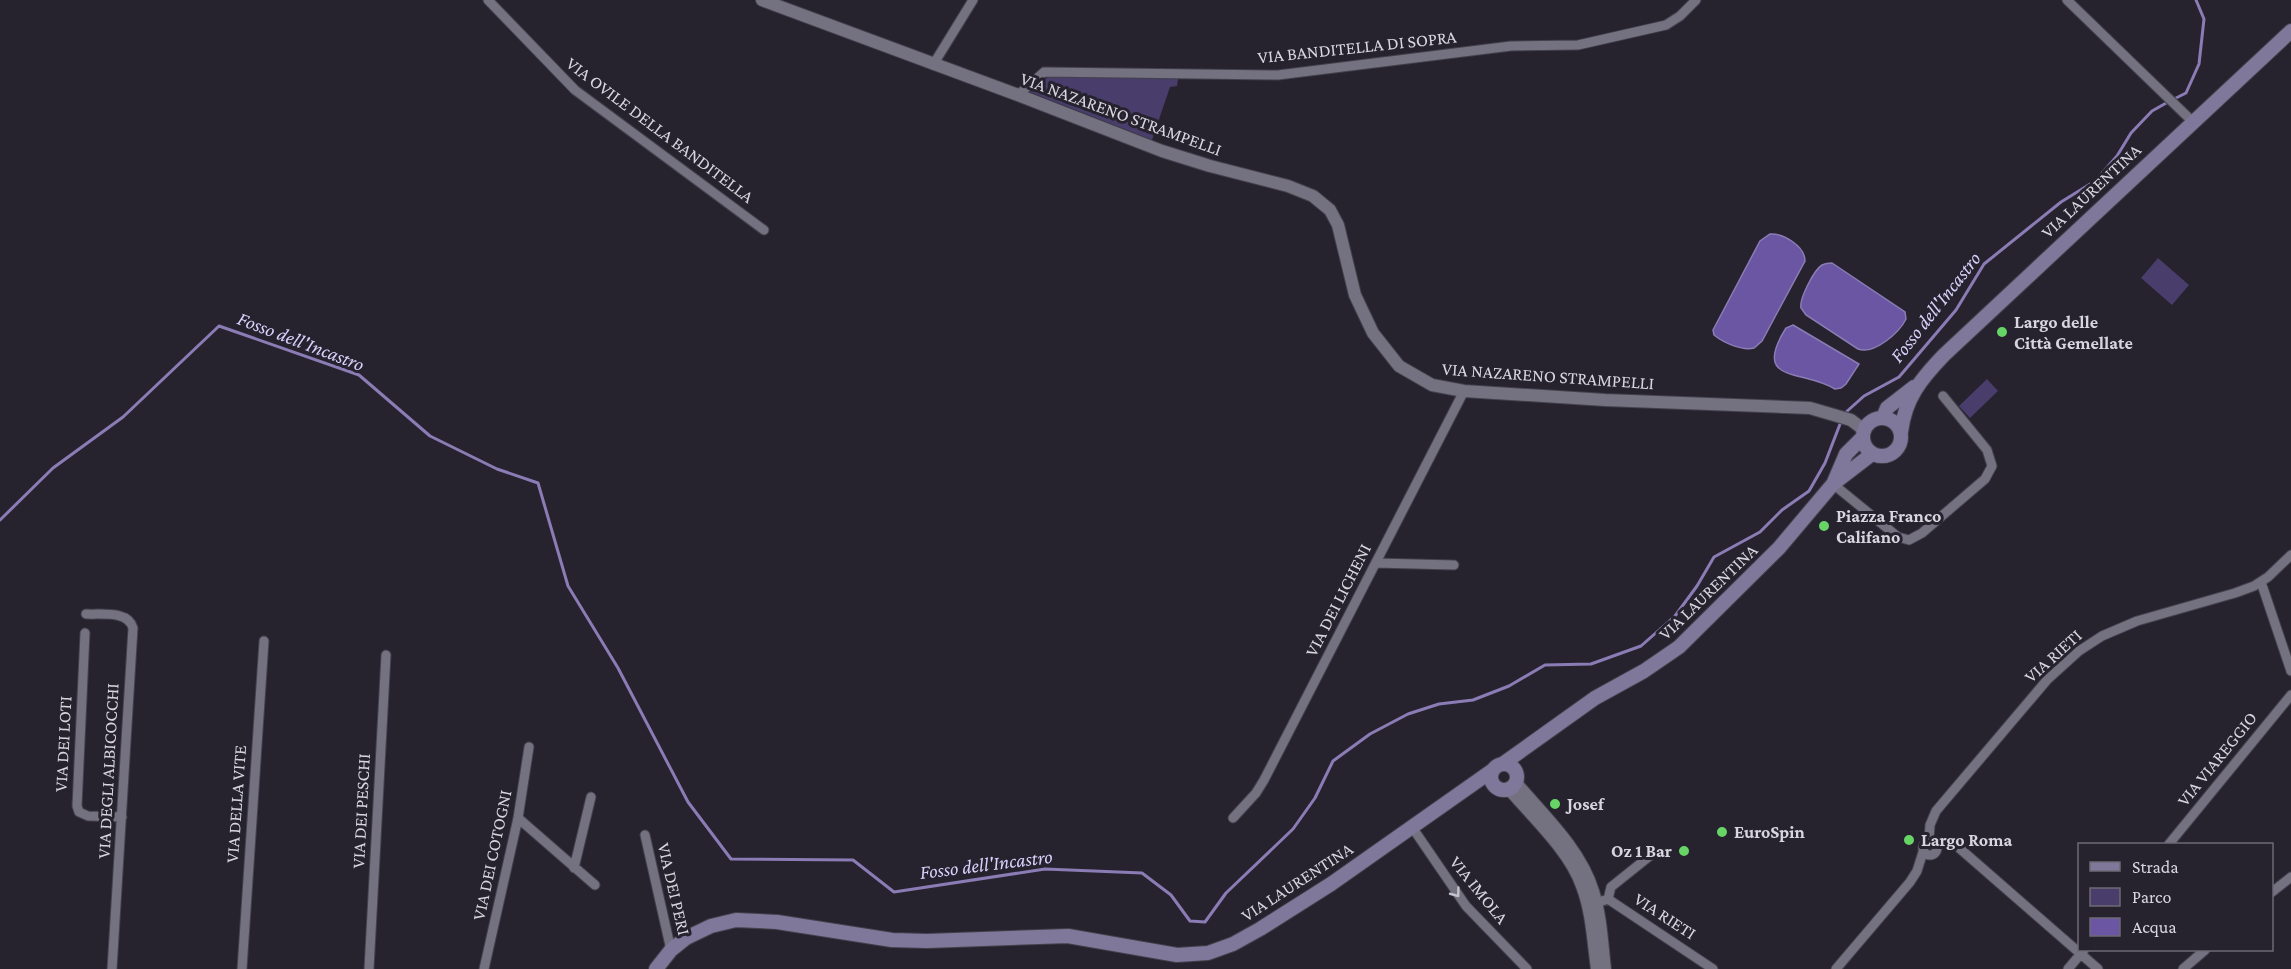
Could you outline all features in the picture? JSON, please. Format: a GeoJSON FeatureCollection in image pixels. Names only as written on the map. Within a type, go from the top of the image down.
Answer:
{"type":"FeatureCollection","features":[{"type":"Feature","properties":{"kind":"main road","name":"VIA LAURENTINA"},"geometry":{"type":"LineString","coordinates":[[1901,432],[1903,412],[1907,403],[1920,382],[1949,349],[2291,31]]}},
{"type":"Feature","properties":{"kind":"main road","name":"VIA LAURENTINA"},"geometry":{"type":"LineString","coordinates":[[1883,417],[1892,404],[1920,382]]}},
{"type":"Feature","properties":{"kind":"main road"},"geometry":{"type":"LineString","coordinates":[[1883,417],[1894,422],[1901,432],[1900,446],[1891,455],[1872,454],[1863,443],[1863,433],[1871,421],[1883,417]]}},
{"type":"Feature","properties":{"kind":"main road","name":"VIA LAURENTINA"},"geometry":{"type":"LineString","coordinates":[[1833,484],[1846,454],[1863,433]]}},
{"type":"Feature","properties":{"kind":"main road","name":"VIA LAURENTINA"},"geometry":{"type":"LineString","coordinates":[[656,969],[671,950],[686,938],[711,926],[751,920],[902,940],[1077,936],[1177,955],[1214,951],[1254,933],[1331,884],[1595,698],[1644,671],[1679,647],[1779,548],[1833,484],[1872,454]]}},
{"type":"Feature","properties":{"kind":"main road","name":"VIA LAURENTINA"},"geometry":{"type":"LineString","coordinates":[[1428,816],[1477,790],[1510,784],[1530,745]]}},
{"type":"Feature","properties":{"kind":"main road"},"geometry":{"type":"LineString","coordinates":[[1499,766],[1514,768],[1510,784],[1491,778],[1499,766]]}},
{"type":"Feature","properties":{"kind":"street","name":"VIA OVILE DELLA BANDITELLA"},"geometry":{"type":"LineString","coordinates":[[488,0],[575,90],[764,230]]}},
{"type":"Feature","properties":{"kind":"street","name":"VIA NAZARENO STRAMPELLI"},"geometry":{"type":"LineString","coordinates":[[762,0],[1018,95],[1162,152],[1294,188],[1319,200],[1330,210],[1338,225],[1358,303],[1368,324],[1384,349],[1399,366],[1422,381],[1443,388],[1464,391],[1605,400],[1810,408],[1851,420],[1863,433]]}},
{"type":"Feature","properties":{"kind":"street"},"geometry":{"type":"LineString","coordinates":[[933,65],[973,0]]}},
{"type":"Feature","properties":{"kind":"street","name":"VIA BANDITELLA DI SOPRA"},"geometry":{"type":"LineString","coordinates":[[1018,95],[1044,72],[1278,75],[1511,46],[1582,44],[1666,25],[1680,16],[1696,0]]}},
{"type":"Feature","properties":{"kind":"street"},"geometry":{"type":"LineString","coordinates":[[2067,0],[2192,121]]}},
{"type":"Feature","properties":{"kind":"street","name":"VIA DEI LICHENI"},"geometry":{"type":"LineString","coordinates":[[1233,818],[1256,793],[1264,780],[1464,391]]}},
{"type":"Feature","properties":{"kind":"street"},"geometry":{"type":"LineString","coordinates":[[1833,484],[1898,537],[1909,540],[1919,535],[1985,479],[1991,471],[1992,462],[1989,454],[1943,396]]}},
{"type":"Feature","properties":{"kind":"street","name":"VIA RIETI"},"geometry":{"type":"LineString","coordinates":[[1932,842],[1930,825],[1936,811],[2047,680],[2079,651],[2102,636],[2161,613],[2241,592],[2261,582],[2291,555]]}},
{"type":"Feature","properties":{"kind":"street"},"geometry":{"type":"LineString","coordinates":[[1376,563],[1454,565]]}},
{"type":"Feature","properties":{"kind":"street"},"geometry":{"type":"LineString","coordinates":[[2261,582],[2291,671]]}},
{"type":"Feature","properties":{"kind":"street","name":"VIA DEGLI ALBICOCCHI"},"geometry":{"type":"LineString","coordinates":[[86,614],[124,617],[131,621],[133,628],[112,969]]}},
{"type":"Feature","properties":{"kind":"street","name":"VIA DEI LOTI"},"geometry":{"type":"LineString","coordinates":[[85,633],[76,806],[79,812],[85,815],[122,817]]}},
{"type":"Feature","properties":{"kind":"street","name":"VIA DELLA VITE"},"geometry":{"type":"LineString","coordinates":[[242,969],[264,641]]}},
{"type":"Feature","properties":{"kind":"street","name":"VIA DEI PESCHI"},"geometry":{"type":"LineString","coordinates":[[369,969],[386,655]]}},
{"type":"Feature","properties":{"kind":"street","name":"VIA VIAREGGIO"},"geometry":{"type":"LineString","coordinates":[[2170,843],[2291,694]]}},
{"type":"Feature","properties":{"kind":"street","name":"VIA DEI COTOGNI"},"geometry":{"type":"LineString","coordinates":[[484,969],[518,818],[529,747]]}},
{"type":"Feature","properties":{"kind":"street"},"geometry":{"type":"LineString","coordinates":[[1510,784],[1576,855],[1602,901],[1605,969]]}},
{"type":"Feature","properties":{"kind":"street"},"geometry":{"type":"LineString","coordinates":[[1510,784],[1575,869],[1587,904],[1597,969]]}},
{"type":"Feature","properties":{"kind":"street"},"geometry":{"type":"LineString","coordinates":[[574,868],[591,796]]}},
{"type":"Feature","properties":{"kind":"street"},"geometry":{"type":"LineString","coordinates":[[518,818],[595,885]]}},
{"type":"Feature","properties":{"kind":"street","name":"VIA IMOLA"},"geometry":{"type":"LineString","coordinates":[[1412,827],[1466,906],[1527,969]]}},
{"type":"Feature","properties":{"kind":"street","name":"VIA DEI PERI"},"geometry":{"type":"LineString","coordinates":[[645,835],[671,950]]}},
{"type":"Feature","properties":{"kind":"street"},"geometry":{"type":"LineString","coordinates":[[1932,842],[1946,841],[1958,847],[2078,949]]}},
{"type":"Feature","properties":{"kind":"street"},"geometry":{"type":"LineString","coordinates":[[1836,969],[1910,882],[1917,871],[1923,852],[1927,855],[1934,854],[1937,848],[1932,842]]}},
{"type":"Feature","properties":{"kind":"street"},"geometry":{"type":"LineString","coordinates":[[1602,901],[1611,887],[1651,855]]}},
{"type":"Feature","properties":{"kind":"street"},"geometry":{"type":"LineString","coordinates":[[2273,890],[2291,877]]}},
{"type":"Feature","properties":{"kind":"street","name":"VIA RIETI"},"geometry":{"type":"LineString","coordinates":[[1602,901],[1713,969]]}},
{"type":"Feature","properties":{"kind":"street"},"geometry":{"type":"LineString","coordinates":[[2183,969],[2204,951]]}},
{"type":"Feature","properties":{"kind":"street"},"geometry":{"type":"LineString","coordinates":[[2068,969],[2082,952],[2098,969]]}},
{"type":"Feature","properties":{"kind":"green space"},"geometry":{"type":"Polygon","coordinates":[[[1052,76],[1178,79],[1177,86],[1170,87],[1152,140],[1030,92],[1040,81],[1052,76]]]}},
{"type":"Feature","properties":{"kind":"green space"},"geometry":{"type":"Polygon","coordinates":[[[2158,258],[2189,285],[2172,305],[2141,278],[2158,258]]]}},
{"type":"Feature","properties":{"kind":"green space"},"geometry":{"type":"Polygon","coordinates":[[[1987,379],[1998,391],[1970,418],[1959,406],[1987,379]]]}},
{"type":"Feature","properties":{"kind":"water"},"geometry":{"type":"Polygon","coordinates":[[[1770,234],[1787,238],[1801,250],[1805,261],[1762,341],[1754,348],[1739,347],[1718,338],[1714,335],[1713,330],[1760,241],[1770,234]]]}},
{"type":"Feature","properties":{"kind":"water"},"geometry":{"type":"Polygon","coordinates":[[[1832,263],[1905,312],[1906,319],[1903,325],[1885,342],[1871,349],[1858,349],[1806,315],[1801,308],[1805,292],[1815,273],[1822,265],[1832,263]]]}},
{"type":"Feature","properties":{"kind":"water"},"geometry":{"type":"Polygon","coordinates":[[[1793,325],[1859,364],[1846,384],[1835,389],[1785,372],[1777,367],[1774,358],[1777,346],[1786,328],[1793,325]]]}},
{"type":"Feature","properties":{"kind":"waterway","name":"Fosso dell'Incastro"},"geometry":{"type":"LineString","coordinates":[[2174,99],[2186,93],[2199,64],[2204,19],[2196,0]]}},
{"type":"Feature","properties":{"kind":"waterway","name":"Fosso dell'Incastro"},"geometry":{"type":"LineString","coordinates":[[1845,413],[1864,396],[1899,377],[1956,310],[1984,264],[2061,202],[2095,181],[2117,156],[2131,133],[2152,111],[2168,102]]}},
{"type":"Feature","properties":{"kind":"waterway","name":"Fosso dell'Incastro"},"geometry":{"type":"LineString","coordinates":[[0,520],[53,468],[123,417],[219,326],[359,375],[430,436],[497,469],[538,483],[568,586],[618,668],[688,802],[731,859],[853,860],[894,892],[1045,869],[1142,873],[1171,895],[1190,921],[1205,922],[1226,893],[1293,829],[1315,798],[1333,761],[1370,734],[1408,714],[1439,704],[1473,700],[1509,686],[1545,665],[1591,664],[1641,646],[1675,616],[1697,586],[1714,557],[1760,532],[1782,510],[1809,491],[1825,463],[1842,419]]}},
{"type":"Feature","properties":{"kind":"place","name":"Largo delle Città Gemellate"},"geometry":{"type":"Point","coordinates":[2002,332]}},
{"type":"Feature","properties":{"kind":"place","name":"Piazza Franco Califano"},"geometry":{"type":"Point","coordinates":[1824,526]}},
{"type":"Feature","properties":{"kind":"place","name":"Josef"},"geometry":{"type":"Point","coordinates":[1555,804]}},
{"type":"Feature","properties":{"kind":"place","name":"EuroSpin"},"geometry":{"type":"Point","coordinates":[1722,832]}},
{"type":"Feature","properties":{"kind":"place","name":"Largo Roma"},"geometry":{"type":"Point","coordinates":[1909,840]}},
{"type":"Feature","properties":{"kind":"place","name":"Oz 1 Bar"},"geometry":{"type":"Point","coordinates":[1684,851]}}]}
